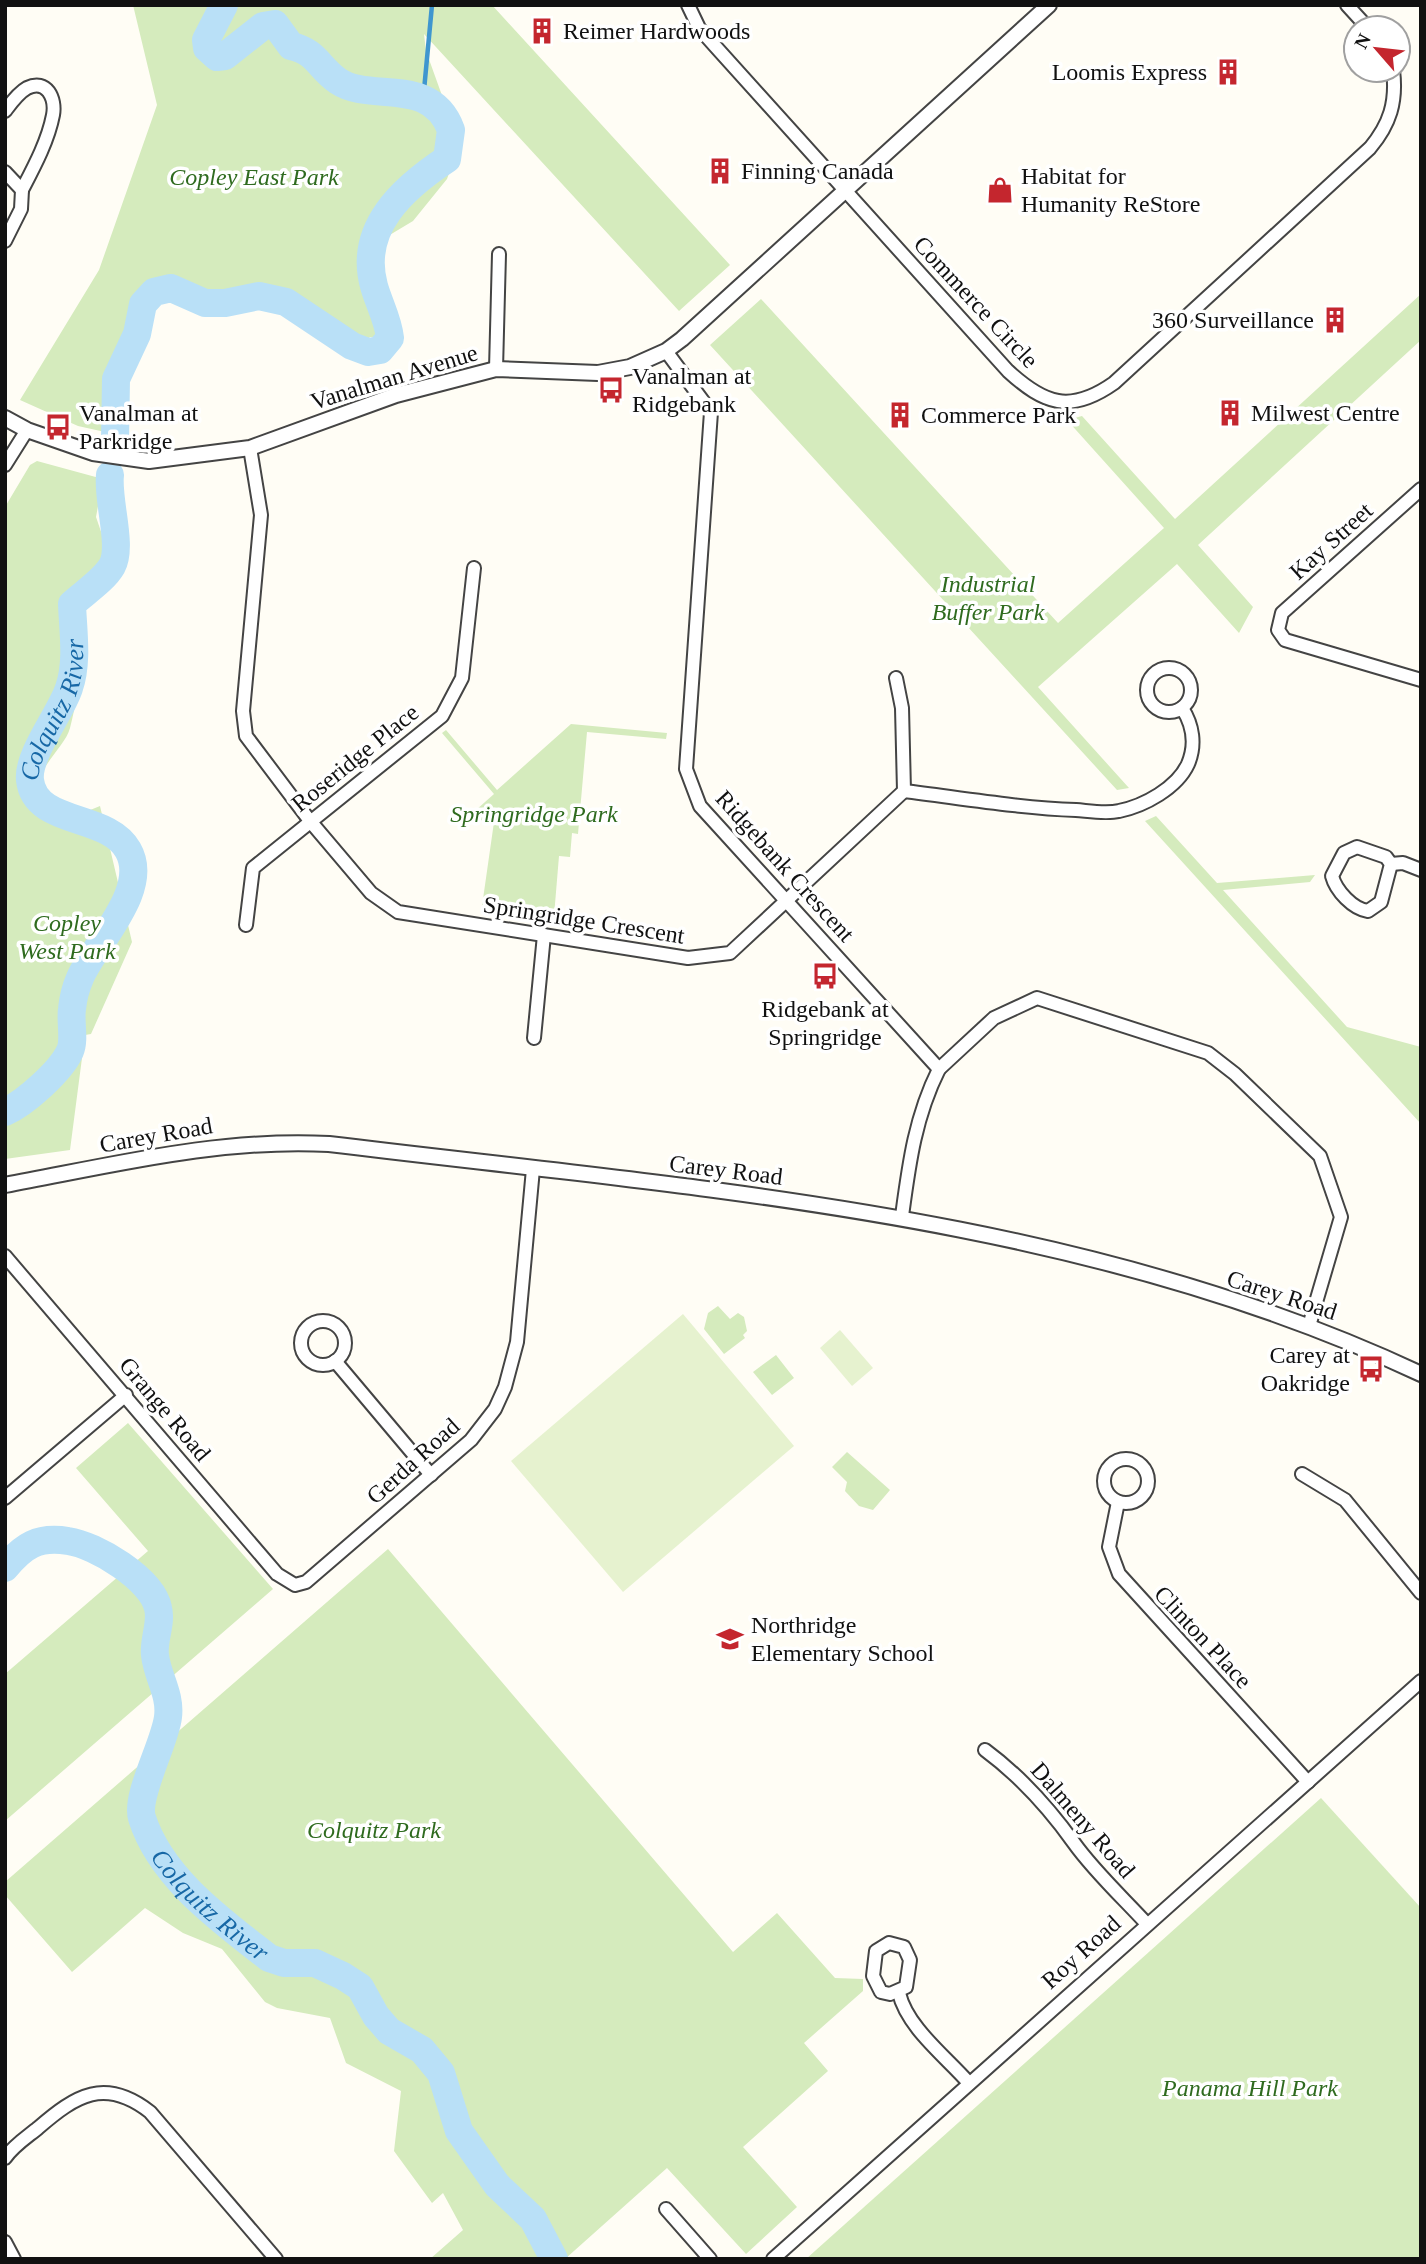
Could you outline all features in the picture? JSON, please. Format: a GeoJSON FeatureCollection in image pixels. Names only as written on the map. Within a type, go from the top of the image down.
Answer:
{"type":"FeatureCollection","features":[{"type":"Feature","properties":{"kind":"street","name":"Commerce Circle"},"geometry":{"type":"LineString","coordinates":[[688,5],[699,28],[1008,371],[1032,393],[1049,400],[1080,399],[1099,393],[1114,383],[1370,149],[1383,133],[1391,115],[1394,84]]}},
{"type":"Feature","properties":{"kind":"street","name":"Vanalman Avenue"},"geometry":{"type":"LineString","coordinates":[[5,418],[27,430],[93,453],[149,461],[250,448],[396,395],[496,369],[598,373],[630,367],[666,351],[790,244],[1049,5]]}},
{"type":"Feature","properties":{"kind":"street"},"geometry":{"type":"LineString","coordinates":[[5,111],[27,88],[38,85],[47,89],[53,97],[53,114],[37,160],[22,190],[21,209],[5,241]]}},
{"type":"Feature","properties":{"kind":"street"},"geometry":{"type":"LineString","coordinates":[[5,172],[22,190]]}},
{"type":"Feature","properties":{"kind":"street"},"geometry":{"type":"LineString","coordinates":[[496,369],[499,254]]}},
{"type":"Feature","properties":{"kind":"street","name":"Ridgebank Crescent"},"geometry":{"type":"LineString","coordinates":[[666,351],[711,412],[686,769],[700,806],[939,1069]]}},
{"type":"Feature","properties":{"kind":"street"},"geometry":{"type":"LineString","coordinates":[[5,465],[27,430]]}},
{"type":"Feature","properties":{"kind":"street","name":"Springridge Crescent"},"geometry":{"type":"LineString","coordinates":[[250,448],[261,515],[243,711],[246,736],[310,821],[372,893],[398,912],[688,958],[730,953],[904,791]]}},
{"type":"Feature","properties":{"kind":"street","name":"Kay Street"},"geometry":{"type":"LineString","coordinates":[[1421,489],[1282,613],[1278,629],[1285,640],[1421,680]]}},
{"type":"Feature","properties":{"kind":"street","name":"Roseridge Place"},"geometry":{"type":"LineString","coordinates":[[246,925],[253,868],[442,716],[462,678],[474,568]]}},
{"type":"Feature","properties":{"kind":"street"},"geometry":{"type":"LineString","coordinates":[[896,678],[902,708],[904,791],[1052,810],[1117,812],[1139,805],[1175,783],[1185,770],[1193,739],[1190,720],[1182,708]]}},
{"type":"Feature","properties":{"kind":"street"},"geometry":{"type":"LineString","coordinates":[[1357,848],[1386,857],[1391,864],[1381,902],[1368,911],[1355,906],[1333,881],[1334,869],[1349,849],[1357,848]]}},
{"type":"Feature","properties":{"kind":"street"},"geometry":{"type":"LineString","coordinates":[[1391,864],[1403,863],[1421,870]]}},
{"type":"Feature","properties":{"kind":"street"},"geometry":{"type":"LineString","coordinates":[[534,1038],[544,935]]}},
{"type":"Feature","properties":{"kind":"street"},"geometry":{"type":"LineString","coordinates":[[902,1216],[912,1137],[926,1094],[939,1069],[995,1018],[1037,998],[1208,1053],[1235,1074],[1320,1156],[1341,1217],[1309,1326]]}},
{"type":"Feature","properties":{"kind":"street","name":"Carey Road"},"geometry":{"type":"LineString","coordinates":[[5,1185],[192,1150],[258,1142],[329,1144],[902,1216],[1046,1247],[1309,1326],[1421,1374]]}},
{"type":"Feature","properties":{"kind":"street","name":"Gerda Road"},"geometry":{"type":"LineString","coordinates":[[295,1585],[306,1582],[430,1475],[483,1426],[495,1409],[513,1366],[533,1169]]}},
{"type":"Feature","properties":{"kind":"street","name":"Grange Road"},"geometry":{"type":"LineString","coordinates":[[5,1256],[277,1574],[295,1585]]}},
{"type":"Feature","properties":{"kind":"street"},"geometry":{"type":"LineString","coordinates":[[335,1362],[430,1475]]}},
{"type":"Feature","properties":{"kind":"street"},"geometry":{"type":"LineString","coordinates":[[5,1498],[126,1395]]}},
{"type":"Feature","properties":{"kind":"street"},"geometry":{"type":"LineString","coordinates":[[1302,1474],[1345,1500],[1421,1594]]}},
{"type":"Feature","properties":{"kind":"street","name":"Clinton Place"},"geometry":{"type":"LineString","coordinates":[[1118,1502],[1109,1547],[1119,1574],[1308,1782]]}},
{"type":"Feature","properties":{"kind":"street","name":"Roy Road"},"geometry":{"type":"LineString","coordinates":[[773,2259],[1146,1923],[1421,1681]]}},
{"type":"Feature","properties":{"kind":"street","name":"Dalmeny Road"},"geometry":{"type":"LineString","coordinates":[[985,1750],[1008,1767],[1064,1825],[1074,1843],[1146,1923]]}},
{"type":"Feature","properties":{"kind":"street"},"geometry":{"type":"LineString","coordinates":[[899,1993],[902,2007],[968,2082]]}},
{"type":"Feature","properties":{"kind":"street"},"geometry":{"type":"LineString","coordinates":[[5,2158],[63,2106],[77,2098],[104,2092],[125,2096],[150,2112],[276,2259]]}},
{"type":"Feature","properties":{"kind":"street"},"geometry":{"type":"LineString","coordinates":[[666,2209],[710,2259]]}},
{"type":"Feature","properties":{"kind":"street"},"geometry":{"type":"LineString","coordinates":[[5,2242],[13,2259]]}},
{"type":"Feature","properties":{"kind":"green space","name":"Copley East Park"},"geometry":{"type":"Polygon","coordinates":[[[133,5],[492,5],[730,265],[679,311],[424,34],[426,51],[449,115],[461,139],[447,179],[413,221],[383,239],[381,251],[387,318],[378,338],[370,337],[363,345],[336,333],[305,306],[271,292],[235,290],[225,296],[215,297],[178,288],[164,292],[152,306],[144,333],[128,353],[123,366],[123,436],[78,426],[20,400],[99,270],[157,105],[133,5]]]}},
{"type":"Feature","properties":{"kind":"green space","name":"Industrial Buffer Park"},"geometry":{"type":"Polygon","coordinates":[[[1421,294],[1421,340],[1198,545],[1253,607],[1239,633],[1177,564],[1038,687],[1129,788],[1117,790],[710,345],[761,299],[1058,623],[1164,528],[1067,420],[1082,416],[1175,519],[1421,294]]]}},
{"type":"Feature","properties":{"kind":"green space","name":"Copley West Park"},"geometry":{"type":"Polygon","coordinates":[[[37,461],[103,479],[96,517],[110,558],[102,571],[78,589],[70,601],[80,642],[77,696],[67,736],[45,768],[39,785],[43,798],[74,814],[78,815],[100,806],[132,942],[91,1034],[85,1035],[70,1150],[5,1159],[5,507],[30,465],[37,461]]]}},
{"type":"Feature","properties":{"kind":"green space","name":"Springridge Park"},"geometry":{"type":"Polygon","coordinates":[[[571,724],[667,733],[666,739],[587,732],[578,834],[572,833],[570,857],[559,856],[554,916],[482,906],[494,822],[467,818],[494,794],[442,733],[446,730],[497,790],[571,724]]]}},
{"type":"Feature","properties":{"kind":"green space"},"geometry":{"type":"Polygon","coordinates":[[[1156,816],[1217,883],[1315,875],[1310,882],[1223,890],[1347,1027],[1421,1047],[1421,1124],[1145,821],[1156,816]]]}},
{"type":"Feature","properties":{"kind":"green space"},"geometry":{"type":"Polygon","coordinates":[[[718,1306],[730,1319],[738,1313],[744,1317],[747,1331],[743,1335],[745,1338],[724,1354],[704,1329],[708,1313],[718,1306]]]}},
{"type":"Feature","properties":{"kind":"green space"},"geometry":{"type":"Polygon","coordinates":[[[683,1314],[794,1446],[623,1592],[511,1461],[683,1314]]]}},
{"type":"Feature","properties":{"kind":"green space"},"geometry":{"type":"Polygon","coordinates":[[[840,1330],[873,1368],[852,1386],[820,1348],[840,1330]]]}},
{"type":"Feature","properties":{"kind":"green space"},"geometry":{"type":"Polygon","coordinates":[[[776,1355],[794,1378],[772,1395],[753,1372],[776,1355]]]}},
{"type":"Feature","properties":{"kind":"green space"},"geometry":{"type":"Polygon","coordinates":[[[128,1423],[273,1589],[5,1821],[5,1674],[148,1551],[76,1468],[128,1423]]]}},
{"type":"Feature","properties":{"kind":"green space"},"geometry":{"type":"Polygon","coordinates":[[[847,1452],[890,1490],[873,1510],[859,1506],[845,1491],[847,1482],[832,1467],[847,1452]]]}},
{"type":"Feature","properties":{"kind":"green space","name":"Colquitz Park"},"geometry":{"type":"Polygon","coordinates":[[[388,1549],[733,1952],[777,1913],[835,1978],[863,1979],[863,1991],[804,2043],[828,2071],[743,2147],[797,2207],[746,2254],[667,2168],[565,2259],[430,2259],[463,2230],[443,2193],[432,2203],[394,2151],[401,2091],[346,2063],[330,2018],[277,2008],[265,2002],[222,1949],[183,1933],[145,1908],[72,1972],[5,1895],[5,1882],[388,1549]]]}},
{"type":"Feature","properties":{"kind":"green space","name":"Panama Hill Park"},"geometry":{"type":"Polygon","coordinates":[[[1321,1798],[1421,1908],[1421,2259],[806,2259],[1321,1798]]]}},
{"type":"Feature","properties":{"kind":"waterway","name":"Colquitz River"},"geometry":{"type":"LineString","coordinates":[[115,441],[116,379],[137,334],[143,304],[154,292],[171,288],[205,303],[225,303],[259,296],[286,302],[352,346],[368,352],[380,350],[390,338],[374,286],[371,265],[372,246],[378,228],[400,197],[447,159],[451,130],[442,113],[429,102],[415,96],[351,87],[338,81],[312,56],[291,46],[275,24],[263,26],[225,56],[217,57],[207,48],[206,40],[224,5]]}},
{"type":"Feature","properties":{"kind":"waterway"},"geometry":{"type":"LineString","coordinates":[[423,101],[432,5]]}},
{"type":"Feature","properties":{"kind":"waterway","name":"Colquitz River"},"geometry":{"type":"LineString","coordinates":[[5,1112],[42,1086],[70,1051],[72,1005],[79,982],[87,964],[118,916],[132,882],[133,866],[128,850],[118,838],[45,805],[35,795],[30,780],[30,770],[39,746],[65,698],[72,678],[72,604],[104,576],[115,557],[110,475]]}},
{"type":"Feature","properties":{"kind":"waterway","name":"Colquitz River"},"geometry":{"type":"LineString","coordinates":[[5,1568],[32,1544],[48,1540],[68,1541],[93,1549],[121,1565],[154,1597],[159,1620],[155,1655],[166,1693],[168,1717],[146,1783],[141,1808],[151,1840],[163,1860],[195,1897],[269,1958],[284,1963],[315,1963],[343,1976],[360,1987],[376,2016],[389,2031],[422,2050],[441,2073],[459,2131],[497,2185],[533,2219],[554,2259]]}},
{"type":"Feature","properties":{"kind":"place","name":"Reimer Hardwoods"},"geometry":{"type":"Point","coordinates":[542,31]}},
{"type":"Feature","properties":{"kind":"place","name":"Loomis Express"},"geometry":{"type":"Point","coordinates":[1228,72]}},
{"type":"Feature","properties":{"kind":"place","name":"Finning Canada"},"geometry":{"type":"Point","coordinates":[720,171]}},
{"type":"Feature","properties":{"kind":"place","name":"Habitat for Humanity ReStore"},"geometry":{"type":"Point","coordinates":[1000,190]}},
{"type":"Feature","properties":{"kind":"place","name":"360 Surveillance"},"geometry":{"type":"Point","coordinates":[1335,320]}},
{"type":"Feature","properties":{"kind":"place","name":"Vanalman at Ridgebank"},"geometry":{"type":"Point","coordinates":[611,390]}},
{"type":"Feature","properties":{"kind":"place","name":"Milwest Centre"},"geometry":{"type":"Point","coordinates":[1230,413]}},
{"type":"Feature","properties":{"kind":"place","name":"Commerce Park"},"geometry":{"type":"Point","coordinates":[900,415]}},
{"type":"Feature","properties":{"kind":"place","name":"Vanalman at Parkridge"},"geometry":{"type":"Point","coordinates":[58,427]}},
{"type":"Feature","properties":{"kind":"place","name":"Ridgebank at Springridge"},"geometry":{"type":"Point","coordinates":[825,976]}},
{"type":"Feature","properties":{"kind":"place","name":"Carey at Oakridge"},"geometry":{"type":"Point","coordinates":[1371,1369]}},
{"type":"Feature","properties":{"kind":"place","name":"Northridge Elementary School"},"geometry":{"type":"Point","coordinates":[730,1639]}}]}
